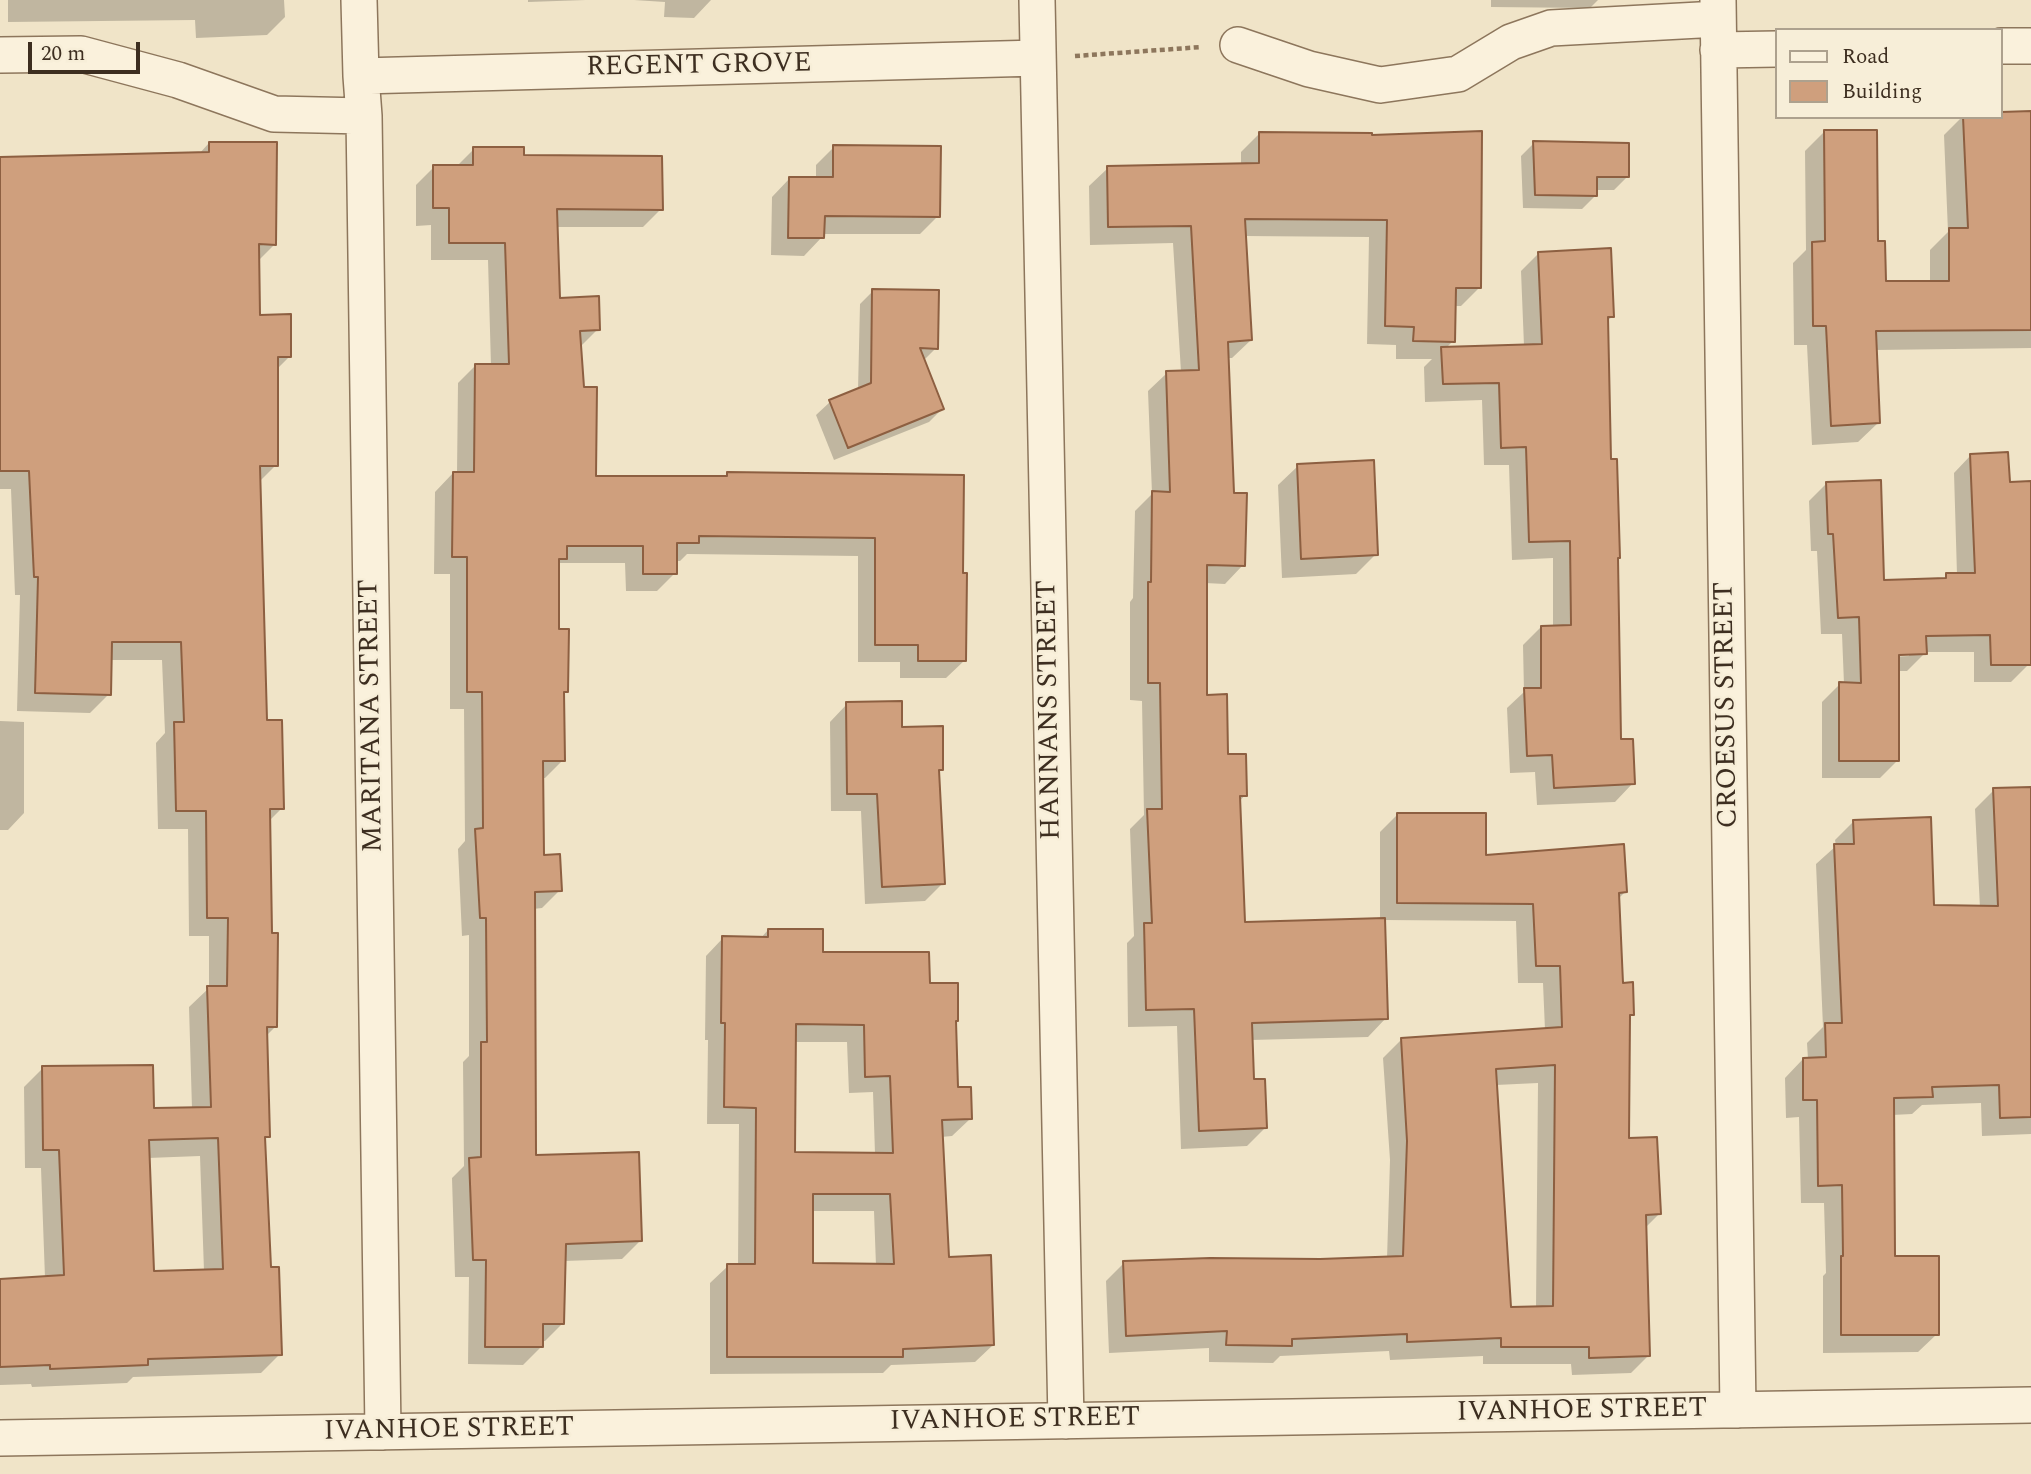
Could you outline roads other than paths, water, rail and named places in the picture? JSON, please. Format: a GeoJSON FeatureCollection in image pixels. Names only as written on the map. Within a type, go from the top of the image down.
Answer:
{"type":"FeatureCollection","features":[{"type":"Feature","properties":{"kind":"street","name":"MARITANA STREET"},"geometry":{"type":"LineString","coordinates":[[359,0],[360,76],[364,116],[383,1432]]}},
{"type":"Feature","properties":{"kind":"street","name":"HANNANS STREET"},"geometry":{"type":"LineString","coordinates":[[1037,0],[1066,1420]]}},
{"type":"Feature","properties":{"kind":"street"},"geometry":{"type":"LineString","coordinates":[[1238,45],[1309,69],[1380,85],[1458,74],[1511,41],[1551,28],[1718,23],[1776,49]]}},
{"type":"Feature","properties":{"kind":"street","name":"CROESUS STREET"},"geometry":{"type":"LineString","coordinates":[[1718,23],[1738,1410]]}},
{"type":"Feature","properties":{"kind":"street"},"geometry":{"type":"LineString","coordinates":[[2003,46],[2031,46]]}},
{"type":"Feature","properties":{"kind":"street"},"geometry":{"type":"LineString","coordinates":[[0,55],[81,54],[178,80],[274,114],[364,116]]}},
{"type":"Feature","properties":{"kind":"street","name":"REGENT GROVE"},"geometry":{"type":"LineString","coordinates":[[360,76],[1038,58]]}},
{"type":"Feature","properties":{"kind":"street","name":"IVANHOE STREET"},"geometry":{"type":"LineString","coordinates":[[0,1438],[2031,1405]]}}]}
